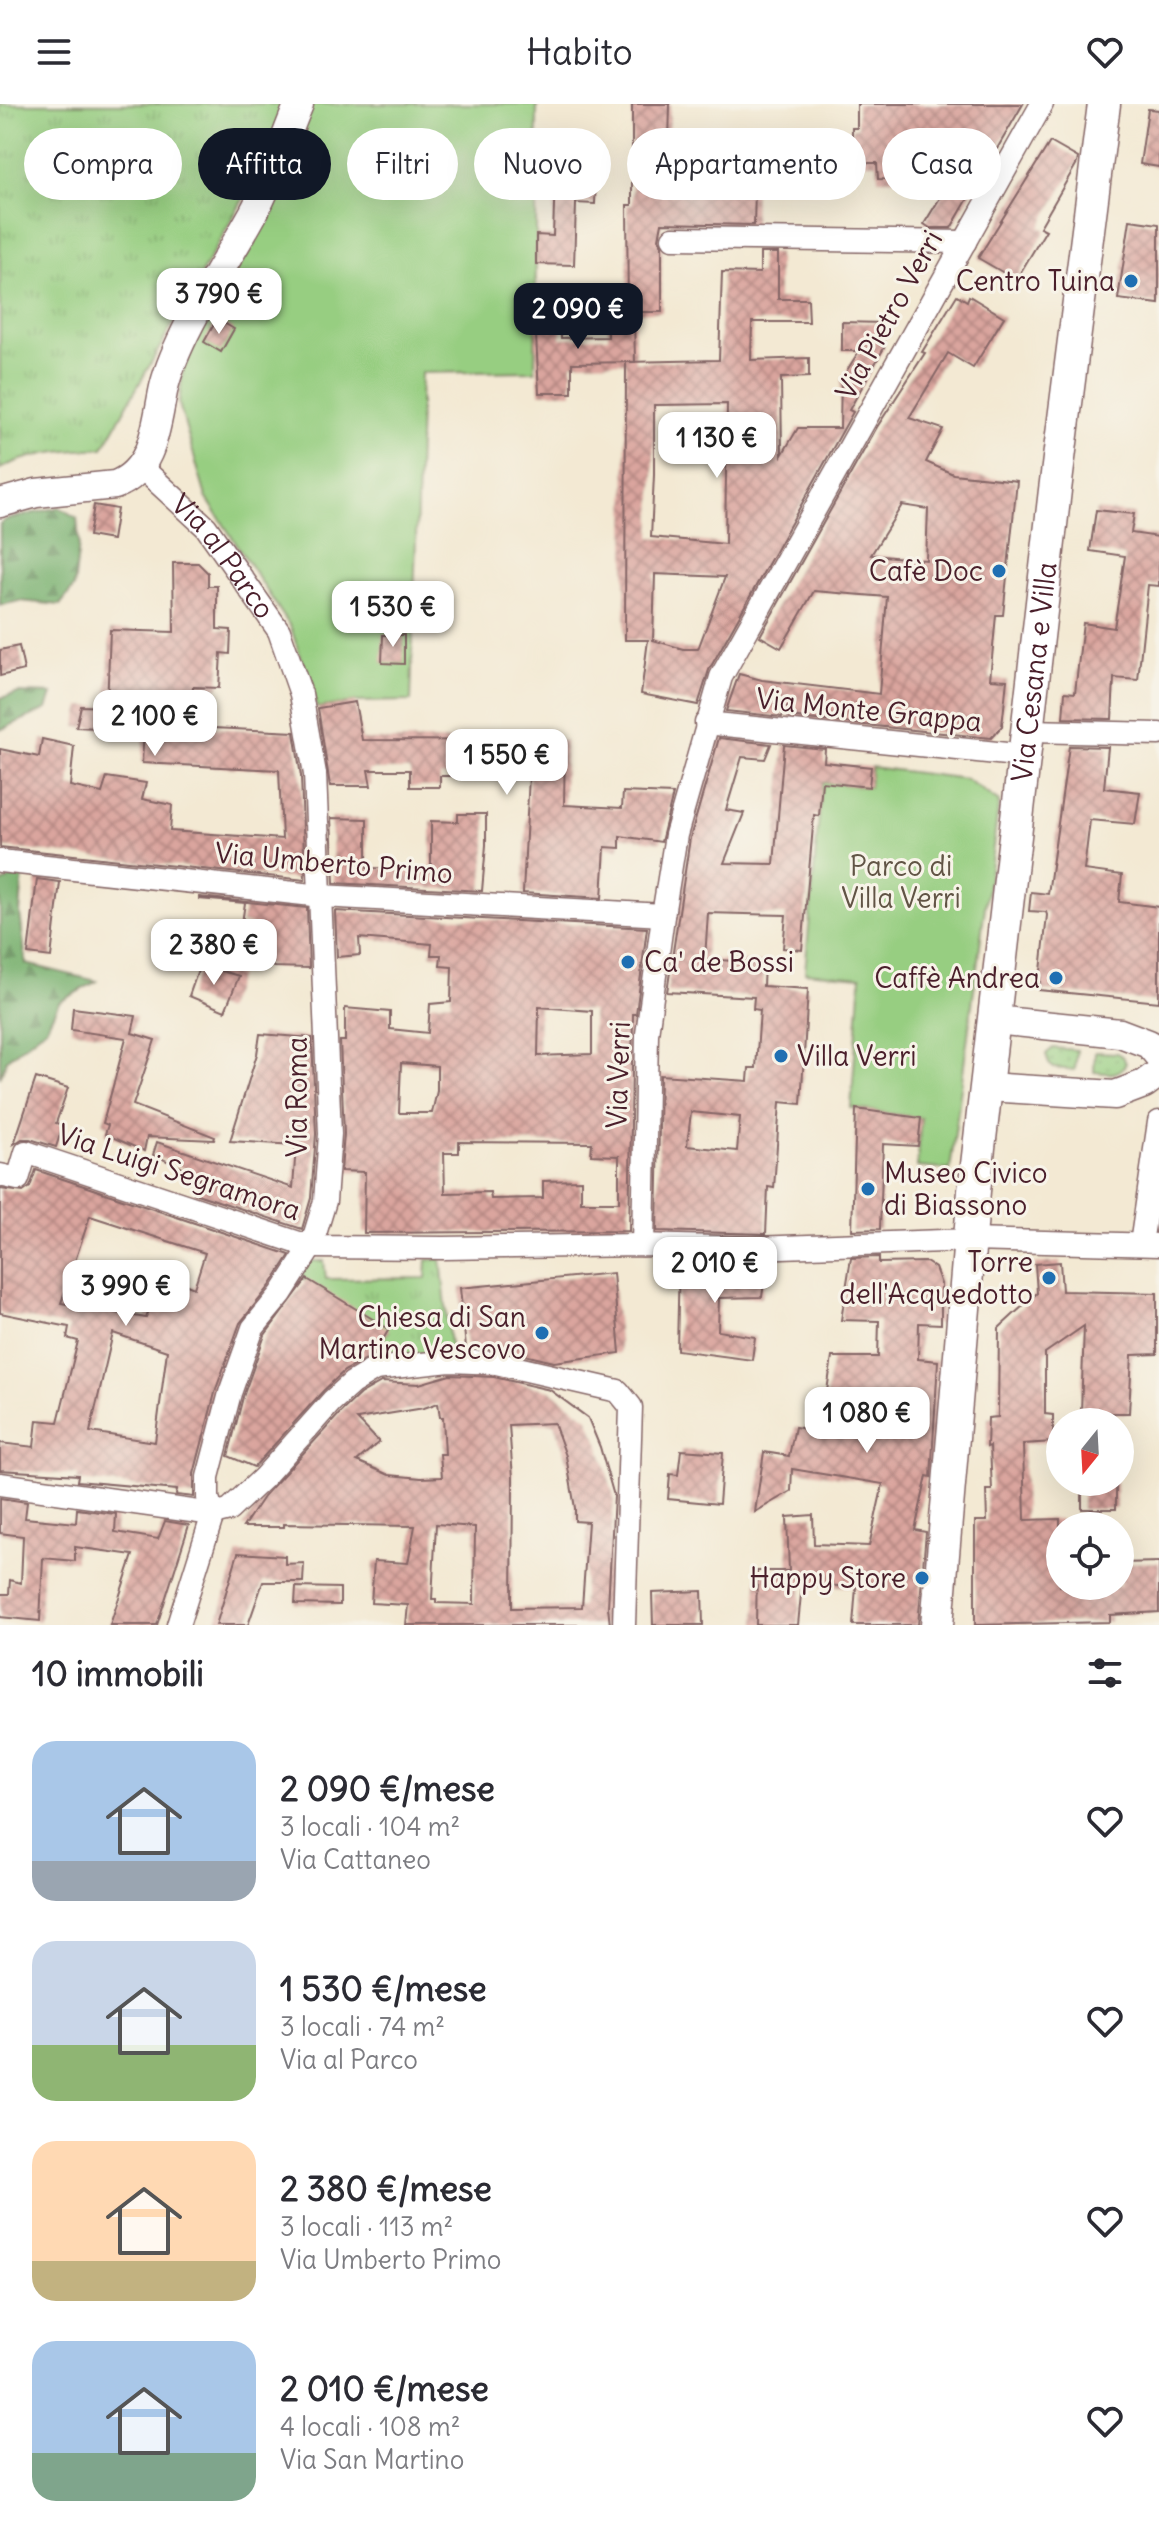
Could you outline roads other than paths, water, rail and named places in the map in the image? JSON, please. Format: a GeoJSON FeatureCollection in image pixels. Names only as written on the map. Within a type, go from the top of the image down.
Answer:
{"type":"FeatureCollection","features":[{"type":"Feature","properties":{"kind":"main road","name":"Via Cesana e Villa"},"geometry":{"type":"LineString","coordinates":[[937,1625],[970,1240],[1007,903],[1104,104]]}},
{"type":"Feature","properties":{"kind":"street"},"geometry":{"type":"LineString","coordinates":[[0,503],[36,493],[115,485],[127,480],[141,467],[147,458],[172,360],[260,200],[299,104]]}},
{"type":"Feature","properties":{"kind":"street","name":"Via Pietro Verri"},"geometry":{"type":"LineString","coordinates":[[664,912],[676,835],[721,677],[1042,104]]}},
{"type":"Feature","properties":{"kind":"street"},"geometry":{"type":"LineString","coordinates":[[673,238],[965,242]]}},
{"type":"Feature","properties":{"kind":"street","name":"Via al Parco"},"geometry":{"type":"LineString","coordinates":[[141,467],[206,527],[279,631],[301,694],[315,774],[322,896]]}},
{"type":"Feature","properties":{"kind":"street","name":"Via Monte Grappa"},"geometry":{"type":"LineString","coordinates":[[706,723],[1027,744],[1159,734]]}},
{"type":"Feature","properties":{"kind":"street","name":"Via Umberto Primo"},"geometry":{"type":"LineString","coordinates":[[0,861],[322,896],[664,912]]}},
{"type":"Feature","properties":{"kind":"street","name":"Via Roma"},"geometry":{"type":"LineString","coordinates":[[213,1514],[208,1498],[208,1477],[230,1393],[253,1328],[281,1294],[311,1247],[325,1201],[330,1134],[322,896]]}},
{"type":"Feature","properties":{"kind":"street","name":"Via Verri"},"geometry":{"type":"LineString","coordinates":[[643,1245],[647,1034],[664,912]]}},
{"type":"Feature","properties":{"kind":"street"},"geometry":{"type":"LineString","coordinates":[[995,1020],[1120,1033],[1149,1044],[1159,1056]]}},
{"type":"Feature","properties":{"kind":"street"},"geometry":{"type":"LineString","coordinates":[[987,1087],[1115,1095],[1144,1084],[1159,1073]]}},
{"type":"Feature","properties":{"kind":"street"},"geometry":{"type":"LineString","coordinates":[[311,1247],[643,1245],[755,1248],[970,1240],[1150,1244],[1159,1122]]}},
{"type":"Feature","properties":{"kind":"street","name":"Via Luigi Segramora"},"geometry":{"type":"LineString","coordinates":[[0,1175],[18,1179],[26,1152],[311,1247]]}},
{"type":"Feature","properties":{"kind":"street"},"geometry":{"type":"LineString","coordinates":[[0,1484],[213,1514],[229,1510],[263,1478],[332,1401],[352,1383],[375,1369],[450,1361],[496,1363],[618,1391],[631,1407],[624,1625]]}},
{"type":"Feature","properties":{"kind":"street"},"geometry":{"type":"LineString","coordinates":[[178,1625],[213,1514]]}},
{"type":"Feature","properties":{"kind":"place","name":"Centro Tuina"},"geometry":{"type":"Point","coordinates":[1131,281]}},
{"type":"Feature","properties":{"kind":"place","name":"Cafè Doc"},"geometry":{"type":"Point","coordinates":[999,571]}},
{"type":"Feature","properties":{"kind":"place","name":"Ca' de Bossi"},"geometry":{"type":"Point","coordinates":[628,962]}},
{"type":"Feature","properties":{"kind":"place","name":"Caffè Andrea"},"geometry":{"type":"Point","coordinates":[1056,978]}},
{"type":"Feature","properties":{"kind":"place","name":"Villa Verri"},"geometry":{"type":"Point","coordinates":[781,1056]}},
{"type":"Feature","properties":{"kind":"place","name":"Museo Civico di Biassono"},"geometry":{"type":"Point","coordinates":[868,1189]}},
{"type":"Feature","properties":{"kind":"place","name":"Torre dell'Acquedotto"},"geometry":{"type":"Point","coordinates":[1049,1278]}},
{"type":"Feature","properties":{"kind":"place","name":"Chiesa di San Martino Vescovo"},"geometry":{"type":"Point","coordinates":[542,1333]}},
{"type":"Feature","properties":{"kind":"place","name":"Happy Store"},"geometry":{"type":"Point","coordinates":[922,1578]}},
{"type":"Feature","properties":{"kind":"park label","name":"Parco di Villa Verri"},"geometry":{"type":"Point","coordinates":[901,882]}}]}
